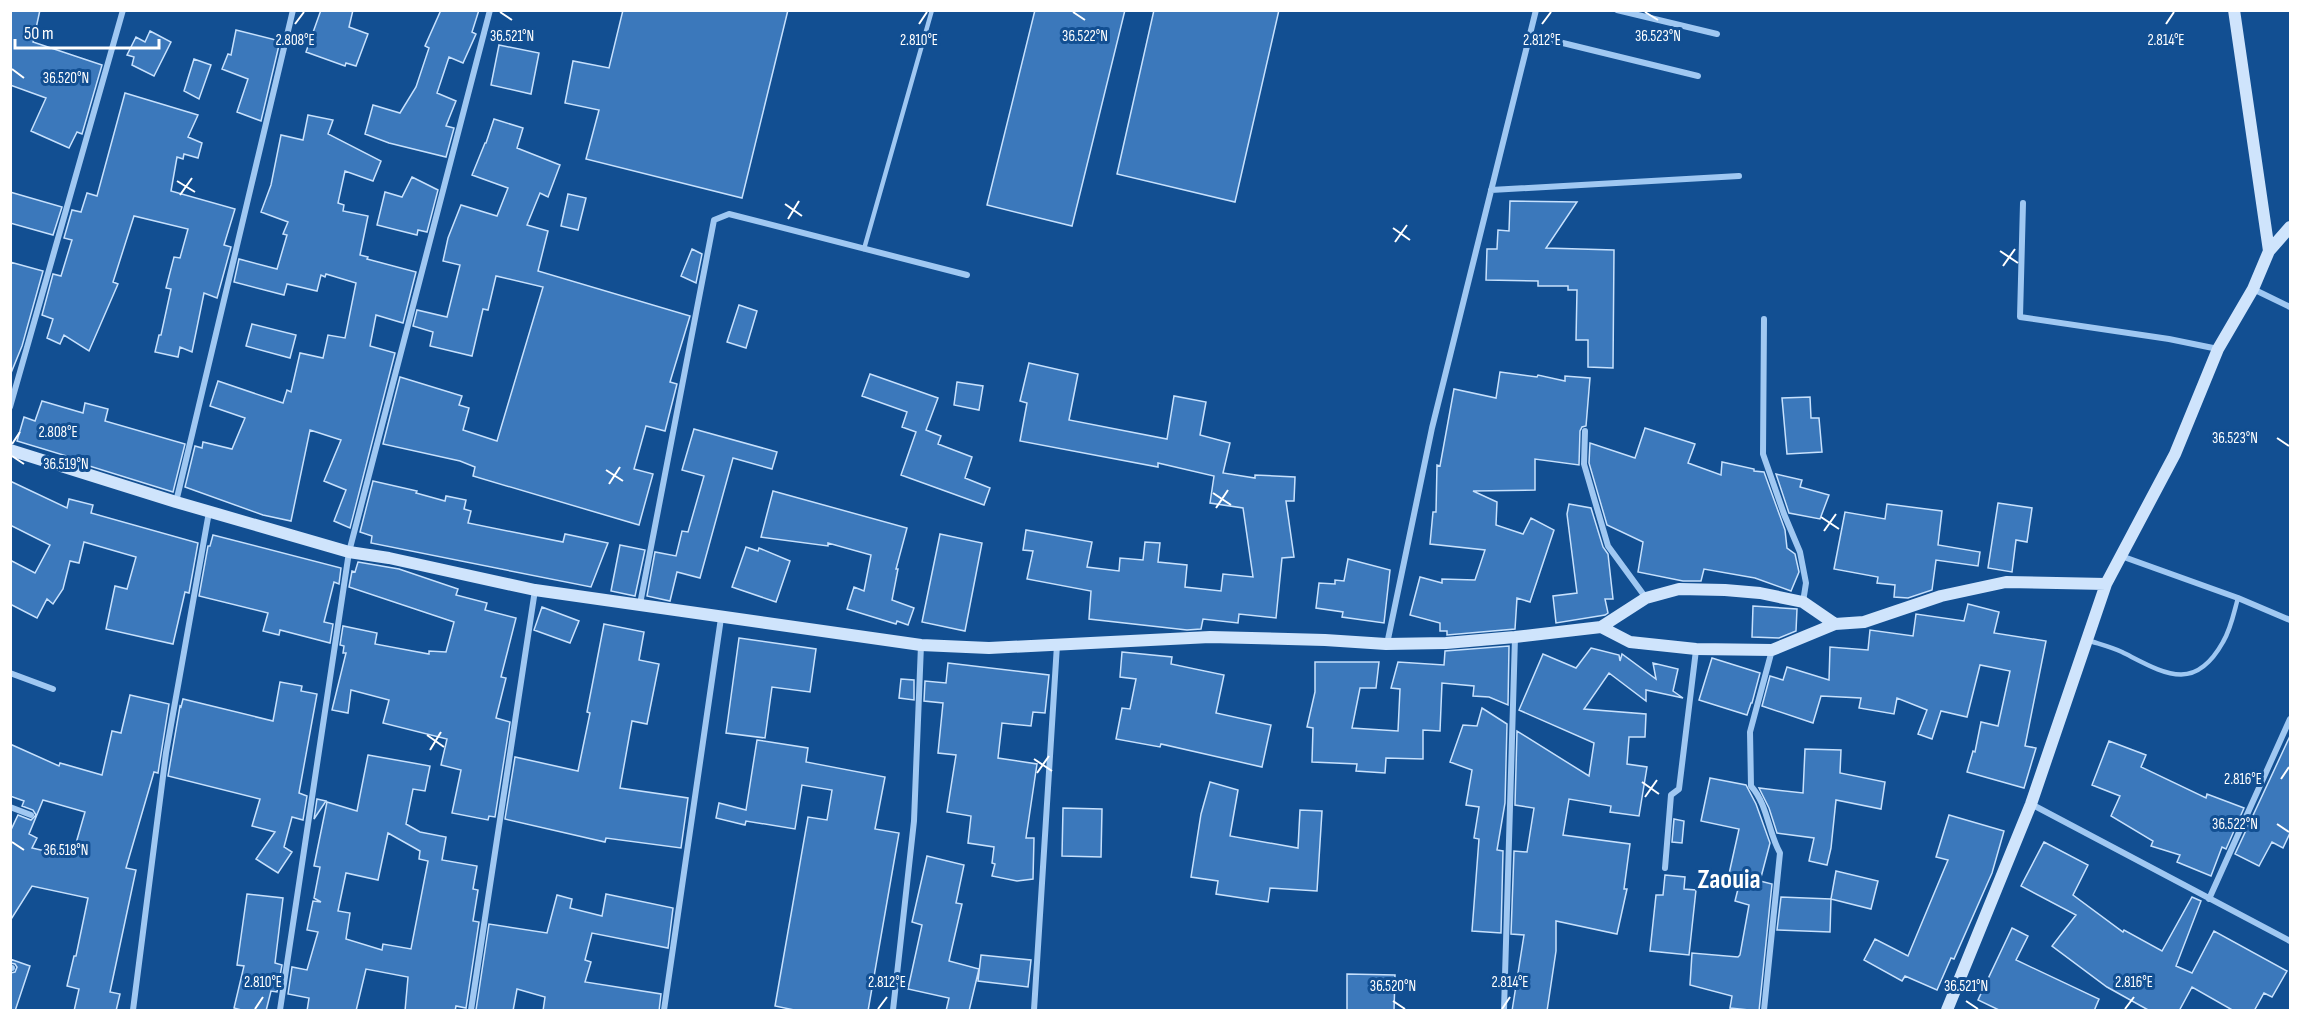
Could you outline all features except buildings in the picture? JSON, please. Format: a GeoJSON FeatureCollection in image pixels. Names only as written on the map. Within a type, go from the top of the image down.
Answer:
{"type":"FeatureCollection","features":[{"type":"Feature","properties":{"kind":"street"},"geometry":{"type":"LineString","coordinates":[[10,406],[123,10]]}},
{"type":"Feature","properties":{"kind":"street"},"geometry":{"type":"LineString","coordinates":[[176,502],[293,10]]}},
{"type":"Feature","properties":{"kind":"street"},"geometry":{"type":"LineString","coordinates":[[280,1011],[349,552],[489,10]]}},
{"type":"Feature","properties":{"kind":"street"},"geometry":{"type":"LineString","coordinates":[[1386,644],[1432,428],[1536,10]]}},
{"type":"Feature","properties":{"kind":"street"},"geometry":{"type":"LineString","coordinates":[[1617,10],[1717,34]]}},
{"type":"Feature","properties":{"kind":"street"},"geometry":{"type":"LineString","coordinates":[[2234,10],[2269,251]]}},
{"type":"Feature","properties":{"kind":"street"},"geometry":{"type":"LineString","coordinates":[[1530,35],[1698,76]]}},
{"type":"Feature","properties":{"kind":"street"},"geometry":{"type":"LineString","coordinates":[[1491,190],[1739,176]]}},
{"type":"Feature","properties":{"kind":"street"},"geometry":{"type":"LineString","coordinates":[[2023,203],[2020,317],[2218,349]]}},
{"type":"Feature","properties":{"kind":"street"},"geometry":{"type":"LineString","coordinates":[[640,604],[714,220],[729,214],[966,275]]}},
{"type":"Feature","properties":{"kind":"street"},"geometry":{"type":"LineString","coordinates":[[1947,1011],[2031,804],[2106,584],[2175,454],[2218,349],[2253,289],[2269,251],[2290,227]]}},
{"type":"Feature","properties":{"kind":"street"},"geometry":{"type":"LineString","coordinates":[[2253,289],[2290,307]]}},
{"type":"Feature","properties":{"kind":"street"},"geometry":{"type":"LineString","coordinates":[[1764,319],[1763,454],[1800,552],[1806,583],[1803,602]]}},
{"type":"Feature","properties":{"kind":"street"},"geometry":{"type":"LineString","coordinates":[[1585,431],[1584,464],[1608,546],[1646,598]]}},
{"type":"Feature","properties":{"kind":"street"},"geometry":{"type":"LineString","coordinates":[[10,450],[176,502],[349,552],[389,558],[535,590],[921,645],[989,648],[1210,637],[1386,644],[1515,637],[1601,627],[1646,598],[1679,589],[1760,593],[1803,602],[1834,624]]}},
{"type":"Feature","properties":{"kind":"street"},"geometry":{"type":"LineString","coordinates":[[133,1011],[166,753],[210,512]]}},
{"type":"Feature","properties":{"kind":"street"},"geometry":{"type":"LineString","coordinates":[[2120,556],[2238,598],[2290,620]]}},
{"type":"Feature","properties":{"kind":"street"},"geometry":{"type":"LineString","coordinates":[[1601,627],[1630,642],[1696,649],[1772,650],[1834,624],[1864,622],[1941,596],[2006,582],[2106,584]]}},
{"type":"Feature","properties":{"kind":"street"},"geometry":{"type":"LineString","coordinates":[[471,1011],[535,590]]}},
{"type":"Feature","properties":{"kind":"street"},"geometry":{"type":"LineString","coordinates":[[664,1011],[721,618]]}},
{"type":"Feature","properties":{"kind":"street"},"geometry":{"type":"LineString","coordinates":[[1504,1011],[1515,637]]}},
{"type":"Feature","properties":{"kind":"street"},"geometry":{"type":"LineString","coordinates":[[893,1011],[914,821],[921,645]]}},
{"type":"Feature","properties":{"kind":"street"},"geometry":{"type":"LineString","coordinates":[[1034,1011],[1057,645]]}},
{"type":"Feature","properties":{"kind":"street"},"geometry":{"type":"LineString","coordinates":[[1665,868],[1671,795],[1679,789],[1696,649]]}},
{"type":"Feature","properties":{"kind":"street"},"geometry":{"type":"LineString","coordinates":[[1764,1011],[1780,853],[1772,839],[1761,797],[1751,786],[1750,732],[1772,650]]}},
{"type":"Feature","properties":{"kind":"street"},"geometry":{"type":"LineString","coordinates":[[10,673],[53,689]]}},
{"type":"Feature","properties":{"kind":"street"},"geometry":{"type":"LineString","coordinates":[[2210,899],[2290,719]]}},
{"type":"Feature","properties":{"kind":"street"},"geometry":{"type":"LineString","coordinates":[[2031,804],[2290,942]]}},
{"type":"Feature","properties":{"kind":"street"},"geometry":{"type":"LineString","coordinates":[[10,807],[31,815]]}},
{"type":"Feature","properties":{"kind":"lane"},"geometry":{"type":"LineString","coordinates":[[864,249],[932,10]]}},
{"type":"Feature","properties":{"kind":"lane"},"geometry":{"type":"LineString","coordinates":[[2087,640],[2120,651],[2154,670],[2189,675],[2203,669],[2224,640],[2238,598]]}},
{"type":"Feature","properties":{"kind":"district","name":"Zaouia"},"geometry":{"type":"Point","coordinates":[1729,880]}}]}
